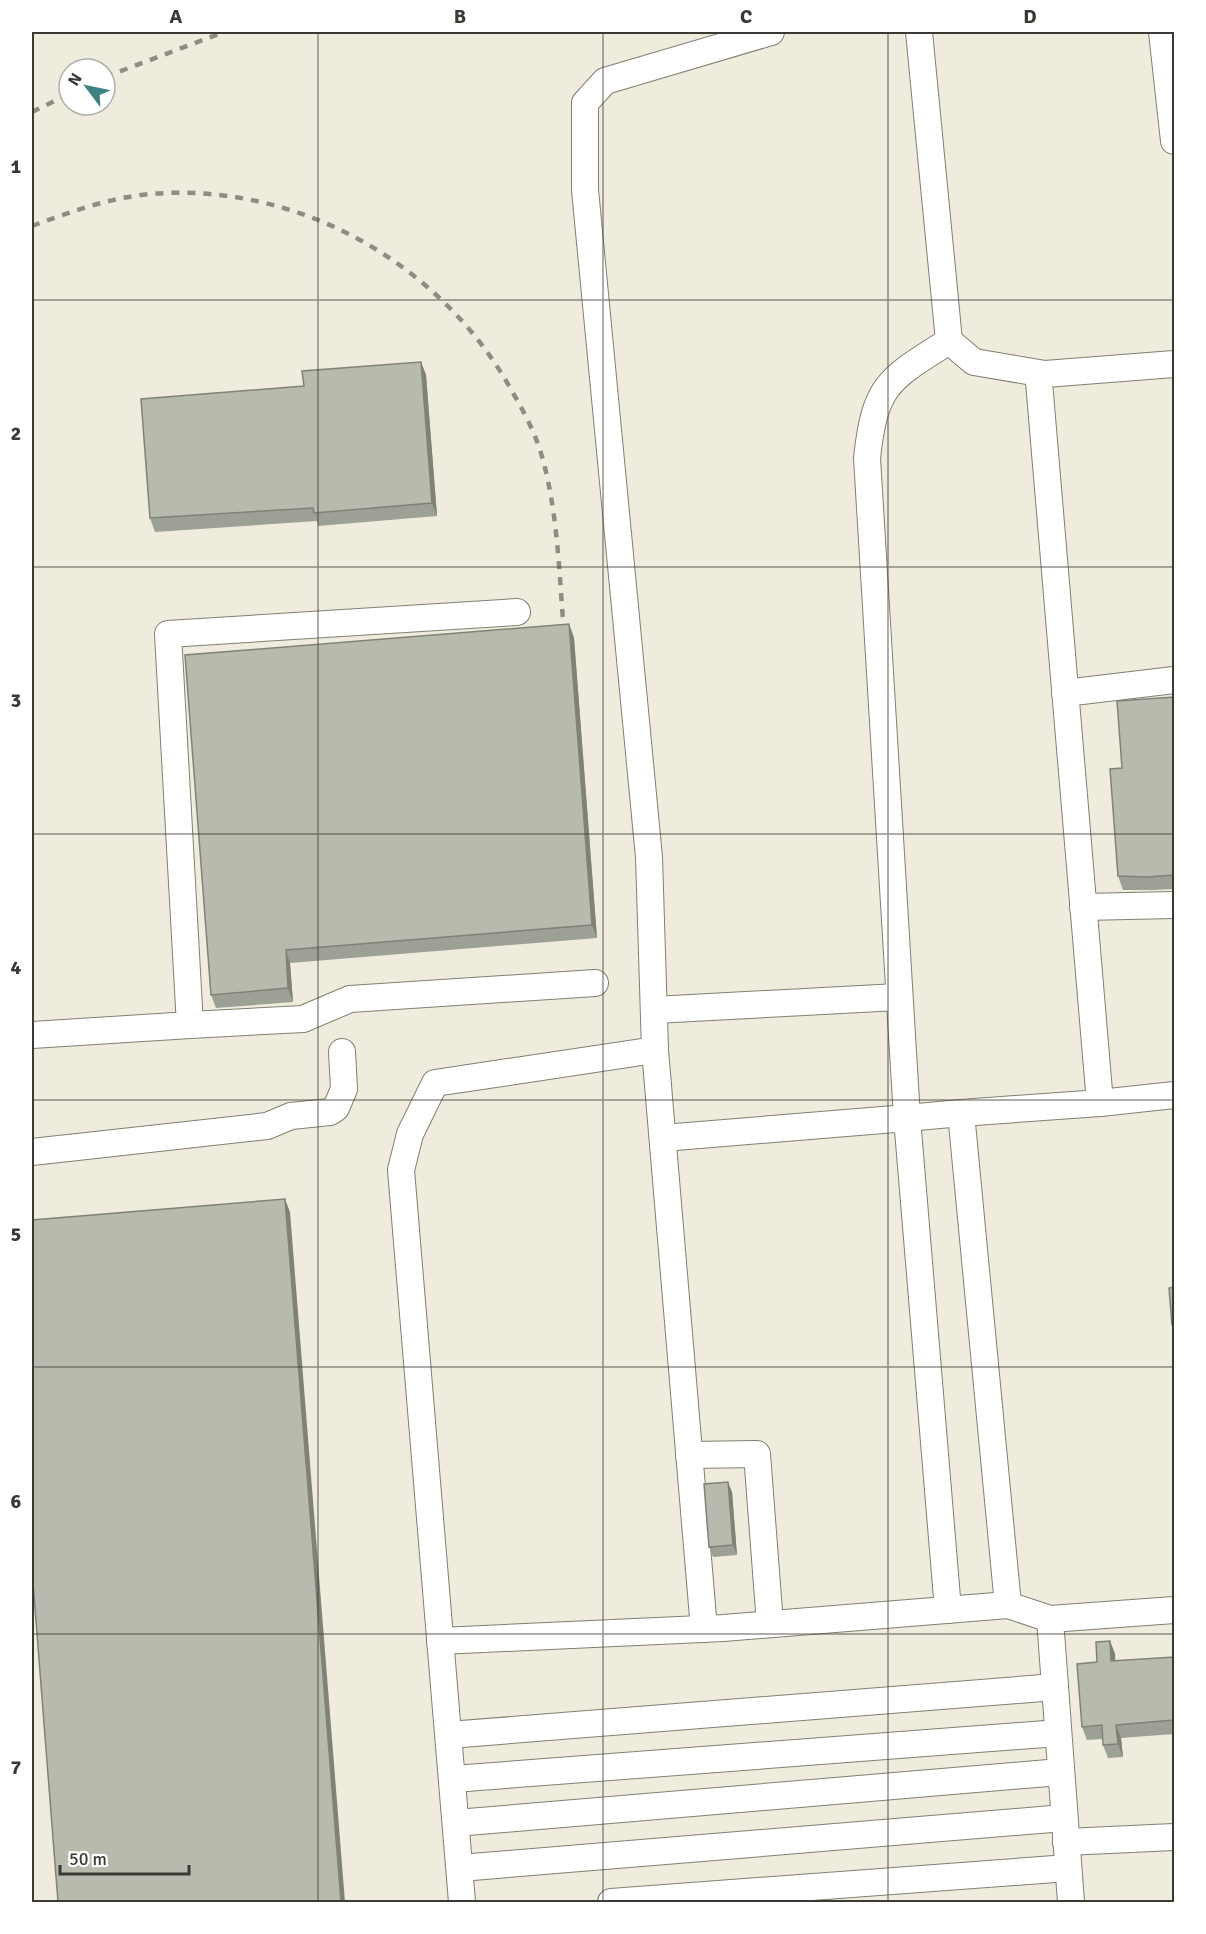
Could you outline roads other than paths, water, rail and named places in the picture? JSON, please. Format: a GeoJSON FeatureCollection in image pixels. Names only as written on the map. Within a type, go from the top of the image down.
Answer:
{"type":"FeatureCollection","features":[{"type":"Feature","properties":{"kind":"lane"},"geometry":{"type":"LineString","coordinates":[[704,1629],[656,1050],[649,857],[585,190],[585,103],[605,81],[771,32]]}},
{"type":"Feature","properties":{"kind":"lane"},"geometry":{"type":"LineString","coordinates":[[920,32],[949,341],[974,362],[1045,374],[1174,364]]}},
{"type":"Feature","properties":{"kind":"lane"},"geometry":{"type":"LineString","coordinates":[[1162,32],[1174,141]]}},
{"type":"Feature","properties":{"kind":"lane"},"geometry":{"type":"LineString","coordinates":[[948,1610],[898,997],[867,458],[871,419],[886,386],[902,371],[949,341]]}},
{"type":"Feature","properties":{"kind":"lane"},"geometry":{"type":"LineString","coordinates":[[1045,374],[1039,382],[1040,407],[1100,1103]]}},
{"type":"Feature","properties":{"kind":"lane"},"geometry":{"type":"LineString","coordinates":[[190,1025],[168,634],[517,612]]}},
{"type":"Feature","properties":{"kind":"lane"},"geometry":{"type":"LineString","coordinates":[[1065,693],[1174,680]]}},
{"type":"Feature","properties":{"kind":"lane"},"geometry":{"type":"LineString","coordinates":[[1083,907],[1174,905]]}},
{"type":"Feature","properties":{"kind":"lane"},"geometry":{"type":"LineString","coordinates":[[32,1035],[303,1019],[350,999],[595,983]]}},
{"type":"Feature","properties":{"kind":"lane"},"geometry":{"type":"LineString","coordinates":[[654,1010],[898,997]]}},
{"type":"Feature","properties":{"kind":"lane"},"geometry":{"type":"LineString","coordinates":[[462,1902],[401,1170],[410,1134],[435,1083],[656,1050]]}},
{"type":"Feature","properties":{"kind":"lane"},"geometry":{"type":"LineString","coordinates":[[32,1152],[267,1126],[291,1116],[330,1112],[336,1108],[344,1089],[342,1052]]}},
{"type":"Feature","properties":{"kind":"lane"},"geometry":{"type":"LineString","coordinates":[[663,1138],[1174,1095]]}},
{"type":"Feature","properties":{"kind":"lane"},"geometry":{"type":"LineString","coordinates":[[961,1113],[1008,1605]]}},
{"type":"Feature","properties":{"kind":"lane"},"geometry":{"type":"LineString","coordinates":[[689,1455],[757,1454],[770,1624]]}},
{"type":"Feature","properties":{"kind":"lane"},"geometry":{"type":"LineString","coordinates":[[440,1641],[704,1629],[1008,1605],[1050,1619],[1174,1610]]}},
{"type":"Feature","properties":{"kind":"lane"},"geometry":{"type":"LineString","coordinates":[[1050,1619],[1071,1902]]}},
{"type":"Feature","properties":{"kind":"lane"},"geometry":{"type":"LineString","coordinates":[[449,1735],[1055,1688]]}},
{"type":"Feature","properties":{"kind":"lane"},"geometry":{"type":"LineString","coordinates":[[453,1779],[1058,1733]]}},
{"type":"Feature","properties":{"kind":"lane"},"geometry":{"type":"LineString","coordinates":[[456,1822],[1060,1772]]}},
{"type":"Feature","properties":{"kind":"lane"},"geometry":{"type":"LineString","coordinates":[[460,1868],[1065,1830],[1174,1837]]}},
{"type":"Feature","properties":{"kind":"lane"},"geometry":{"type":"LineString","coordinates":[[611,1902],[1068,1868]]}},
{"type":"Feature","properties":{"kind":"railway"},"geometry":{"type":"LineString","coordinates":[[117,72],[224,32]]}},
{"type":"Feature","properties":{"kind":"railway"},"geometry":{"type":"LineString","coordinates":[[32,112],[57,100]]}},
{"type":"Feature","properties":{"kind":"railway"},"geometry":{"type":"LineString","coordinates":[[32,226],[119,199],[150,194],[203,194],[256,201],[306,215],[354,237],[398,264],[439,297],[475,336],[505,379],[530,424],[541,453],[551,497],[564,633]]}}]}
